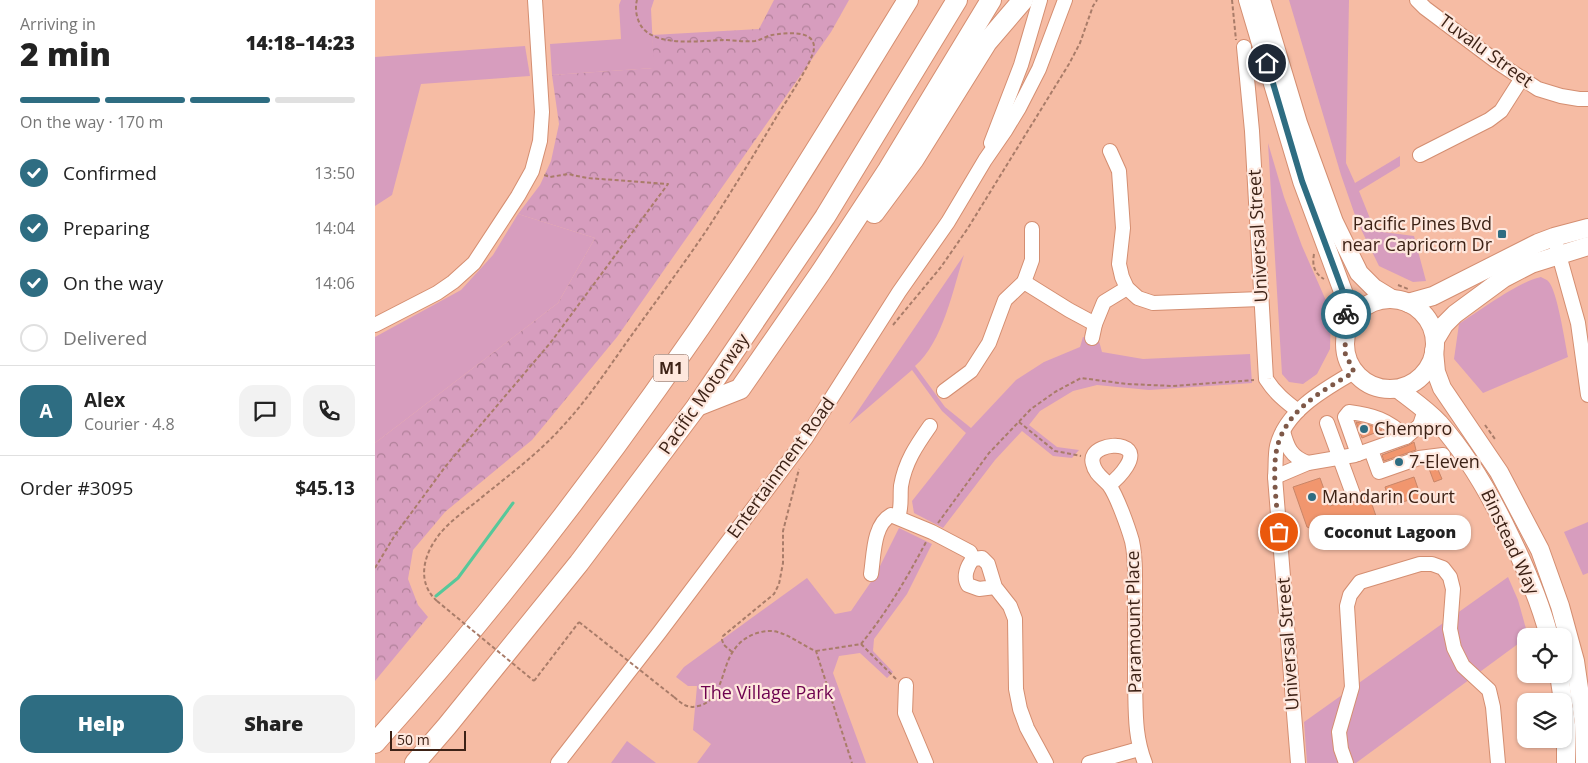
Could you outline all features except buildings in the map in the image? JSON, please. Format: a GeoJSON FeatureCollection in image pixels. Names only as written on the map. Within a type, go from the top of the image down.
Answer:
{"type":"FeatureCollection","features":[{"type":"Feature","properties":{"kind":"highway","name":"M1"},"geometry":{"type":"LineString","coordinates":[[375,743],[507,586],[610,453],[742,265],[908,0]]}},
{"type":"Feature","properties":{"kind":"highway","name":"Pacific Motorway"},"geometry":{"type":"LineString","coordinates":[[415,763],[579,563],[697,406],[825,216],[957,0]]}},
{"type":"Feature","properties":{"kind":"highway"},"geometry":{"type":"LineString","coordinates":[[697,406],[739,389],[821,272],[888,170],[991,0]]}},
{"type":"Feature","properties":{"kind":"highway"},"geometry":{"type":"LineString","coordinates":[[855,220],[875,212],[914,159],[987,42],[1023,0]]}},
{"type":"Feature","properties":{"kind":"main road"},"geometry":{"type":"LineString","coordinates":[[1248,0],[1302,181],[1345,297],[1345,353],[1354,372],[1363,380],[1373,386],[1385,389],[1398,389],[1411,384],[1422,376],[1430,364],[1435,345],[1444,324],[1455,314],[1504,278],[1531,264],[1588,246]]}},
{"type":"Feature","properties":{"kind":"main road"},"geometry":{"type":"LineString","coordinates":[[1261,0],[1298,123],[1334,222],[1359,273],[1374,288],[1418,309],[1427,318],[1432,328],[1435,345]]}},
{"type":"Feature","properties":{"kind":"main road"},"geometry":{"type":"LineString","coordinates":[[1346,333],[1352,319],[1363,308],[1376,300],[1400,301],[1433,296],[1507,257],[1554,237],[1588,228]]}},
{"type":"Feature","properties":{"kind":"main road","name":"Binstead Way"},"geometry":{"type":"LineString","coordinates":[[1435,345],[1437,372],[1442,388],[1499,472],[1540,550],[1560,606],[1575,661],[1584,723],[1585,763]]}},
{"type":"Feature","properties":{"kind":"main road","name":"Binstead Way"},"geometry":{"type":"LineString","coordinates":[[1398,389],[1422,417],[1452,439],[1491,497],[1522,561],[1547,628]]}},
{"type":"Feature","properties":{"kind":"main road"},"geometry":{"type":"LineString","coordinates":[[1567,748],[1567,763]]}},
{"type":"Feature","properties":{"kind":"street"},"geometry":{"type":"LineString","coordinates":[[375,325],[437,292],[453,282],[474,264],[518,196],[532,170],[540,141],[542,112],[535,0]]}},
{"type":"Feature","properties":{"kind":"street","name":"Entertainment Road"},"geometry":{"type":"LineString","coordinates":[[985,160],[1021,65],[1040,0]]}},
{"type":"Feature","properties":{"kind":"street","name":"Entertainment Road"},"geometry":{"type":"LineString","coordinates":[[558,763],[806,438],[899,292],[948,222],[985,160],[1005,132],[1029,90],[1053,36],[1065,0]]}},
{"type":"Feature","properties":{"kind":"street","name":"Tuvalu Street"},"geometry":{"type":"LineString","coordinates":[[1417,0],[1538,89],[1561,96],[1588,99]]}},
{"type":"Feature","properties":{"kind":"street","name":"Universal Street"},"geometry":{"type":"LineString","coordinates":[[1244,47],[1252,131],[1266,379]]}},
{"type":"Feature","properties":{"kind":"street"},"geometry":{"type":"LineString","coordinates":[[1420,155],[1489,120],[1501,111],[1522,78]]}},
{"type":"Feature","properties":{"kind":"street"},"geometry":{"type":"LineString","coordinates":[[1110,151],[1119,171],[1123,228],[1119,264],[1127,288],[1138,298],[1153,303],[1261,299]]}},
{"type":"Feature","properties":{"kind":"street"},"geometry":{"type":"LineString","coordinates":[[945,391],[971,371],[989,344],[1005,300],[1024,282],[1032,260],[1032,230]]}},
{"type":"Feature","properties":{"kind":"street"},"geometry":{"type":"LineString","coordinates":[[1554,237],[1578,323],[1587,375],[1588,395]]}},
{"type":"Feature","properties":{"kind":"street"},"geometry":{"type":"LineString","coordinates":[[1024,282],[1069,310],[1094,331],[1104,302],[1127,288]]}},
{"type":"Feature","properties":{"kind":"street","name":"Universal Street"},"geometry":{"type":"LineString","coordinates":[[1297,763],[1275,477],[1277,446],[1283,431],[1298,410],[1327,388],[1354,372]]}},
{"type":"Feature","properties":{"kind":"street"},"geometry":{"type":"LineString","coordinates":[[1266,379],[1281,398],[1298,410]]}},
{"type":"Feature","properties":{"kind":"street"},"geometry":{"type":"LineString","coordinates":[[1406,437],[1393,424],[1368,414],[1349,412],[1345,418],[1364,452],[1379,472],[1419,458],[1443,456]]}},
{"type":"Feature","properties":{"kind":"street"},"geometry":{"type":"LineString","coordinates":[[1275,477],[1308,463],[1364,452],[1406,437],[1422,417]]}},
{"type":"Feature","properties":{"kind":"street"},"geometry":{"type":"LineString","coordinates":[[1327,423],[1353,494]]}},
{"type":"Feature","properties":{"kind":"street"},"geometry":{"type":"LineString","coordinates":[[898,517],[905,467],[930,426]]}},
{"type":"Feature","properties":{"kind":"street"},"geometry":{"type":"LineString","coordinates":[[1283,431],[1293,456],[1308,463]]}},
{"type":"Feature","properties":{"kind":"street"},"geometry":{"type":"LineString","coordinates":[[1092,459],[1094,454],[1101,449],[1119,446],[1127,450],[1130,455],[1129,462],[1109,485]]}},
{"type":"Feature","properties":{"kind":"street","name":"Paramount Place"},"geometry":{"type":"LineString","coordinates":[[1092,459],[1097,472],[1109,485],[1126,522],[1135,559],[1136,732],[1139,749],[1145,763]]}},
{"type":"Feature","properties":{"kind":"street"},"geometry":{"type":"LineString","coordinates":[[871,574],[878,528],[885,518],[891,515],[932,532],[970,552],[973,559]]}},
{"type":"Feature","properties":{"kind":"street"},"geometry":{"type":"LineString","coordinates":[[995,587],[979,589],[968,585],[965,578],[969,564],[973,559],[986,560],[989,564],[995,587],[1010,606],[1015,619],[1016,688],[1020,709],[1027,728],[1046,763]]}},
{"type":"Feature","properties":{"kind":"street"},"geometry":{"type":"LineString","coordinates":[[1346,763],[1341,749],[1339,732],[1352,687],[1347,606],[1350,594],[1360,582],[1420,564],[1431,564],[1443,568],[1450,577],[1453,589],[1450,628],[1453,648],[1463,666],[1489,690],[1493,707],[1498,763]]}},
{"type":"Feature","properties":{"kind":"street"},"geometry":{"type":"LineString","coordinates":[[905,686],[905,713],[927,763]]}},
{"type":"Feature","properties":{"kind":"street"},"geometry":{"type":"LineString","coordinates":[[1089,763],[1139,749]]}},
{"type":"Feature","properties":{"kind":"path"},"geometry":{"type":"LineString","coordinates":[[637,0],[637,16],[641,26],[647,34],[654,38],[696,42],[722,40],[753,41],[771,35],[800,33],[807,35],[813,40],[814,48],[797,84],[707,229],[579,407],[541,449],[452,522],[436,540],[427,557],[424,569],[424,582],[428,593],[534,681],[579,622],[682,704],[689,707],[705,705],[717,692],[732,652],[749,636],[770,631],[781,633],[816,651],[861,644],[879,621],[906,579],[932,532],[959,492],[989,453],[1031,409],[1055,392],[1081,378],[1127,384],[1173,386],[1266,379]]}},
{"type":"Feature","properties":{"kind":"path"},"geometry":{"type":"LineString","coordinates":[[889,330],[941,267],[968,228],[1069,64],[1080,43],[1093,6],[1097,0]]}},
{"type":"Feature","properties":{"kind":"path"},"geometry":{"type":"LineString","coordinates":[[375,568],[395,534],[445,467],[551,342],[668,184],[587,178],[569,174],[550,177],[532,170]]}},
{"type":"Feature","properties":{"kind":"path"},"geometry":{"type":"LineString","coordinates":[[1019,422],[1055,451],[1092,459]]}},
{"type":"Feature","properties":{"kind":"path"},"geometry":{"type":"LineString","coordinates":[[732,652],[721,640],[723,636],[774,594],[779,584],[783,563],[783,531],[799,468]]}},
{"type":"Feature","properties":{"kind":"path"},"geometry":{"type":"LineString","coordinates":[[861,644],[893,677],[905,686]]}},
{"type":"Feature","properties":{"kind":"path"},"geometry":{"type":"LineString","coordinates":[[816,651],[852,763]]}},
{"type":"Feature","properties":{"kind":"green space"},"geometry":{"type":"Polygon","coordinates":[[[621,0],[654,0],[651,9],[654,68],[552,75],[550,44],[621,39],[619,5],[621,0]]]}},
{"type":"Feature","properties":{"kind":"green space"},"geometry":{"type":"Polygon","coordinates":[[[774,0],[849,0],[831,32],[617,337],[532,440],[445,512],[413,550],[408,579],[418,605],[428,617],[375,681],[375,443],[558,303],[595,238],[518,214],[540,185],[551,161],[559,124],[552,75],[653,68],[652,35],[759,29],[774,0]]]}},
{"type":"Feature","properties":{"kind":"green space"},"geometry":{"type":"Polygon","coordinates":[[[1289,0],[1349,0],[1346,163],[1355,183],[1400,156],[1400,166],[1359,191],[1375,231],[1414,236],[1426,281],[1413,282],[1379,266],[1357,221],[1341,175],[1289,0]]]}},
{"type":"Feature","properties":{"kind":"green space"},"geometry":{"type":"Polygon","coordinates":[[[525,46],[530,76],[421,84],[392,195],[375,206],[375,57],[525,46]]]}},
{"type":"Feature","properties":{"kind":"green space"},"geometry":{"type":"Polygon","coordinates":[[[1268,143],[1284,197],[1302,246],[1331,312],[1330,349],[1317,374],[1303,384],[1289,382],[1282,374],[1268,143]]]}},
{"type":"Feature","properties":{"kind":"green space"},"geometry":{"type":"Polygon","coordinates":[[[518,214],[595,238],[558,303],[375,443],[375,337],[461,290],[493,255],[518,214]]]}},
{"type":"Feature","properties":{"kind":"green space"},"geometry":{"type":"Polygon","coordinates":[[[964,255],[940,329],[925,356],[915,366],[945,407],[971,428],[1016,380],[1044,362],[1080,347],[1083,337],[1099,341],[1102,352],[1143,359],[1250,354],[1252,383],[1149,390],[1097,385],[1073,391],[1040,411],[1029,425],[1057,447],[1079,450],[1072,458],[1053,456],[1022,431],[995,460],[943,528],[914,513],[912,501],[966,433],[942,411],[912,370],[849,424],[964,255]]]}},
{"type":"Feature","properties":{"kind":"green space"},"geometry":{"type":"Polygon","coordinates":[[[1541,277],[1548,281],[1555,294],[1568,357],[1483,393],[1454,359],[1459,324],[1511,290],[1541,277]]]}},
{"type":"Feature","properties":{"kind":"green space"},"geometry":{"type":"Polygon","coordinates":[[[1588,522],[1588,573],[1583,575],[1564,532],[1588,522]]]}},
{"type":"Feature","properties":{"kind":"green space","name":"The Village Park"},"geometry":{"type":"Polygon","coordinates":[[[899,528],[932,544],[907,594],[874,639],[873,651],[893,672],[887,678],[860,653],[839,656],[833,673],[866,763],[697,763],[711,744],[693,730],[697,686],[688,686],[676,677],[684,667],[807,578],[835,614],[851,611],[875,576],[899,528]]]}},
{"type":"Feature","properties":{"kind":"green space"},"geometry":{"type":"Polygon","coordinates":[[[1508,577],[1518,600],[1526,628],[1517,628],[1517,645],[1356,763],[1307,763],[1304,722],[1508,577]]]}},
{"type":"Feature","properties":{"kind":"green space"},"geometry":{"type":"Polygon","coordinates":[[[627,741],[656,763],[611,763],[627,741]]]}},
{"type":"Feature","properties":{"kind":"waterway"},"geometry":{"type":"LineString","coordinates":[[436,596],[458,578],[513,503]]}},
{"type":"Feature","properties":{"kind":"way so far"},"geometry":{"type":"LineString","coordinates":[[1279,532],[1275,477],[1277,446],[1283,431],[1298,410],[1327,388],[1354,372],[1345,353],[1346,314]]}},
{"type":"Feature","properties":{"kind":"place","name":"Pacific Pines Bvd near Capricorn Dr"},"geometry":{"type":"Point","coordinates":[1502,234]}},
{"type":"Feature","properties":{"kind":"place","name":"Chempro"},"geometry":{"type":"Point","coordinates":[1364,429]}},
{"type":"Feature","properties":{"kind":"place","name":"7-Eleven"},"geometry":{"type":"Point","coordinates":[1399,462]}},
{"type":"Feature","properties":{"kind":"place","name":"Mandarin Court"},"geometry":{"type":"Point","coordinates":[1312,497]}},
{"type":"Feature","properties":{"kind":"place","name":"Coconut Lagoon"},"geometry":{"type":"Point","coordinates":[1279,532]}},
{"type":"Feature","properties":{"kind":"route"},"geometry":{"type":"LineString","coordinates":[[1267,63],[1302,181],[1345,297],[1346,314]]}}]}
